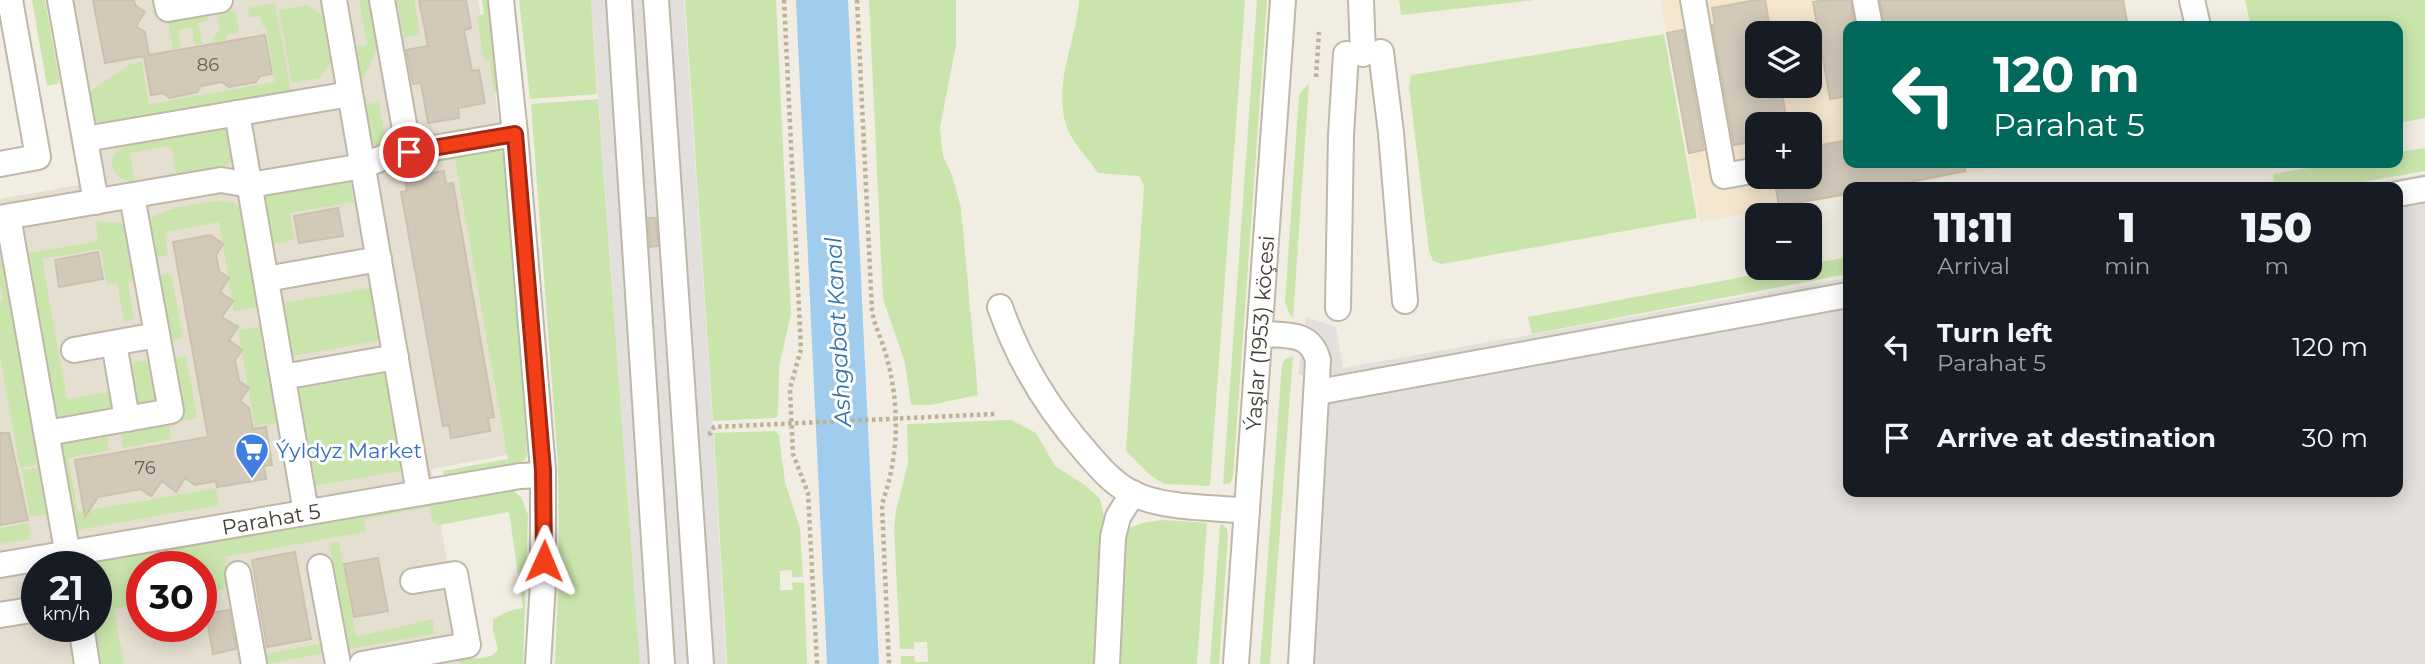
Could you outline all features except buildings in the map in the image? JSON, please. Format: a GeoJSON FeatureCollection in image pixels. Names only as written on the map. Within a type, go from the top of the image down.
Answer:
{"type":"FeatureCollection","features":[{"type":"Feature","properties":{"kind":"street"},"geometry":{"type":"LineString","coordinates":[[0,164],[38,157],[10,58],[10,0]]}},
{"type":"Feature","properties":{"kind":"street"},"geometry":{"type":"LineString","coordinates":[[60,0],[96,202]]}},
{"type":"Feature","properties":{"kind":"street"},"geometry":{"type":"LineString","coordinates":[[166,0],[168,9],[220,0]]}},
{"type":"Feature","properties":{"kind":"street"},"geometry":{"type":"LineString","coordinates":[[334,0],[419,493]]}},
{"type":"Feature","properties":{"kind":"street"},"geometry":{"type":"LineString","coordinates":[[382,0],[409,152]]}},
{"type":"Feature","properties":{"kind":"street"},"geometry":{"type":"LineString","coordinates":[[501,0],[515,134],[543,475],[543,583],[538,664]]}},
{"type":"Feature","properties":{"kind":"street"},"geometry":{"type":"LineString","coordinates":[[618,0],[662,664]]}},
{"type":"Feature","properties":{"kind":"street"},"geometry":{"type":"LineString","coordinates":[[656,0],[701,664]]}},
{"type":"Feature","properties":{"kind":"street","name":"Ýaşlar (1953) köçesi"},"geometry":{"type":"LineString","coordinates":[[1236,664],[1283,0]]}},
{"type":"Feature","properties":{"kind":"street"},"geometry":{"type":"LineString","coordinates":[[1361,0],[1363,53],[1391,133],[1405,301]]}},
{"type":"Feature","properties":{"kind":"street"},"geometry":{"type":"LineString","coordinates":[[1693,0],[1724,176],[1745,172]]}},
{"type":"Feature","properties":{"kind":"street"},"geometry":{"type":"LineString","coordinates":[[1865,0],[1869,21]]}},
{"type":"Feature","properties":{"kind":"street"},"geometry":{"type":"LineString","coordinates":[[2192,0],[2197,21]]}},
{"type":"Feature","properties":{"kind":"street"},"geometry":{"type":"LineString","coordinates":[[1338,308],[1341,135],[1363,53]]}},
{"type":"Feature","properties":{"kind":"street"},"geometry":{"type":"LineString","coordinates":[[85,139],[350,94]]}},
{"type":"Feature","properties":{"kind":"street"},"geometry":{"type":"LineString","coordinates":[[237,113],[306,512]]}},
{"type":"Feature","properties":{"kind":"street"},"geometry":{"type":"LineString","coordinates":[[67,551],[4,218],[221,180],[250,185],[363,166],[387,156],[515,134]]}},
{"type":"Feature","properties":{"kind":"street"},"geometry":{"type":"LineString","coordinates":[[2403,193],[2425,189]]}},
{"type":"Feature","properties":{"kind":"street"},"geometry":{"type":"LineString","coordinates":[[47,433],[171,411],[132,196]]}},
{"type":"Feature","properties":{"kind":"street"},"geometry":{"type":"LineString","coordinates":[[266,279],[379,259]]}},
{"type":"Feature","properties":{"kind":"street"},"geometry":{"type":"LineString","coordinates":[[1318,391],[1843,296]]}},
{"type":"Feature","properties":{"kind":"street"},"geometry":{"type":"LineString","coordinates":[[1000,307],[1009,334],[1041,394],[1107,477],[1133,494],[1155,502],[1247,511]]}},
{"type":"Feature","properties":{"kind":"street"},"geometry":{"type":"LineString","coordinates":[[1259,334],[1298,337],[1315,347],[1318,360],[1301,664]]}},
{"type":"Feature","properties":{"kind":"street"},"geometry":{"type":"LineString","coordinates":[[74,350],[157,335]]}},
{"type":"Feature","properties":{"kind":"street"},"geometry":{"type":"LineString","coordinates":[[114,343],[127,419]]}},
{"type":"Feature","properties":{"kind":"street"},"geometry":{"type":"LineString","coordinates":[[283,377],[396,357]]}},
{"type":"Feature","properties":{"kind":"street","name":"Parahat 5"},"geometry":{"type":"LineString","coordinates":[[112,551],[306,512],[520,476],[543,475]]}},
{"type":"Feature","properties":{"kind":"street"},"geometry":{"type":"LineString","coordinates":[[1107,664],[1114,537],[1118,517],[1133,494]]}},
{"type":"Feature","properties":{"kind":"street","name":"Parahat 5"},"geometry":{"type":"LineString","coordinates":[[0,565],[21,563]]}},
{"type":"Feature","properties":{"kind":"street"},"geometry":{"type":"LineString","coordinates":[[320,567],[338,664]]}},
{"type":"Feature","properties":{"kind":"street"},"geometry":{"type":"LineString","coordinates":[[238,574],[254,664]]}},
{"type":"Feature","properties":{"kind":"street"},"geometry":{"type":"LineString","coordinates":[[362,664],[468,645],[455,574],[413,582]]}},
{"type":"Feature","properties":{"kind":"street"},"geometry":{"type":"LineString","coordinates":[[0,615],[21,612]]}},
{"type":"Feature","properties":{"kind":"street"},"geometry":{"type":"LineString","coordinates":[[84,642],[87,664]]}},
{"type":"Feature","properties":{"kind":"path"},"geometry":{"type":"LineString","coordinates":[[784,0],[801,349],[790,389],[793,454],[808,493],[817,664]]}},
{"type":"Feature","properties":{"kind":"path"},"geometry":{"type":"LineString","coordinates":[[857,0],[872,311],[894,389],[897,445],[882,504],[889,664]]}},
{"type":"Feature","properties":{"kind":"path"},"geometry":{"type":"LineString","coordinates":[[1316,77],[1319,32]]}},
{"type":"Feature","properties":{"kind":"path"},"geometry":{"type":"LineString","coordinates":[[714,427],[995,414]]}},
{"type":"Feature","properties":{"kind":"shaded area"},"geometry":{"type":"Polygon","coordinates":[[[46,0],[478,0],[500,123],[454,131],[511,454],[431,469],[465,664],[0,664],[0,199],[79,185],[46,0]]]}},
{"type":"Feature","properties":{"kind":"shaded area"},"geometry":{"type":"Polygon","coordinates":[[[591,0],[684,0],[726,664],[640,664],[591,0]]]}},
{"type":"Feature","properties":{"kind":"shaded area"},"geometry":{"type":"Polygon","coordinates":[[[1661,0],[2124,0],[2127,21],[1843,21],[1843,168],[2000,168],[1920,182],[1843,182],[1843,196],[1804,203],[1745,203],[1745,214],[1700,222],[1661,0]]]}},
{"type":"Feature","properties":{"kind":"shaded area"},"geometry":{"type":"Polygon","coordinates":[[[2425,174],[2425,664],[1290,664],[1309,377],[1298,374],[1306,317],[1336,327],[1343,368],[1843,279],[1843,497],[2403,497],[2403,182],[2379,182],[2425,174]]]}},
{"type":"Feature","properties":{"kind":"green space"},"geometry":{"type":"Polygon","coordinates":[[[32,0],[45,0],[60,83],[47,86],[32,0]]]}},
{"type":"Feature","properties":{"kind":"green space"},"geometry":{"type":"Polygon","coordinates":[[[359,0],[373,0],[377,41],[369,67],[362,79],[358,80],[353,47],[367,45],[359,0]]]}},
{"type":"Feature","properties":{"kind":"green space"},"geometry":{"type":"Polygon","coordinates":[[[397,0],[414,0],[420,35],[404,38],[397,0]]]}},
{"type":"Feature","properties":{"kind":"green space"},"geometry":{"type":"Polygon","coordinates":[[[482,0],[491,0],[501,92],[494,93],[489,60],[484,61],[477,16],[484,14],[482,0]]]}},
{"type":"Feature","properties":{"kind":"green space"},"geometry":{"type":"Polygon","coordinates":[[[519,0],[591,0],[597,94],[530,99],[519,0]]]}},
{"type":"Feature","properties":{"kind":"green space"},"geometry":{"type":"Polygon","coordinates":[[[685,0],[776,0],[791,314],[779,367],[778,416],[774,418],[713,421],[685,0]]]}},
{"type":"Feature","properties":{"kind":"green space"},"geometry":{"type":"Polygon","coordinates":[[[869,0],[956,0],[956,45],[940,128],[943,156],[952,175],[961,208],[978,395],[931,405],[911,405],[905,363],[883,299],[869,0]]]}},
{"type":"Feature","properties":{"kind":"green space"},"geometry":{"type":"Polygon","coordinates":[[[1079,0],[1245,0],[1210,486],[1164,484],[1150,475],[1126,451],[1144,185],[1139,176],[1098,173],[1067,128],[1063,112],[1063,80],[1079,0]]]}},
{"type":"Feature","properties":{"kind":"green space"},"geometry":{"type":"Polygon","coordinates":[[[1257,0],[1267,0],[1233,477],[1230,483],[1223,485],[1257,0]]]}},
{"type":"Feature","properties":{"kind":"green space"},"geometry":{"type":"Polygon","coordinates":[[[1399,0],[1534,0],[1401,15],[1399,0]]]}},
{"type":"Feature","properties":{"kind":"green space"},"geometry":{"type":"Polygon","coordinates":[[[2245,0],[2425,0],[2425,118],[2403,122],[2403,21],[2250,21],[2245,0]]]}},
{"type":"Feature","properties":{"kind":"green space"},"geometry":{"type":"Polygon","coordinates":[[[275,3],[291,91],[102,125],[92,118],[86,94],[131,64],[142,62],[149,104],[275,82],[266,25],[262,26],[260,16],[250,18],[248,8],[275,3]]]}},
{"type":"Feature","properties":{"kind":"green space"},"geometry":{"type":"Polygon","coordinates":[[[307,5],[322,15],[331,63],[320,78],[292,83],[279,10],[307,5]]]}},
{"type":"Feature","properties":{"kind":"green space"},"geometry":{"type":"Polygon","coordinates":[[[235,10],[239,32],[226,35],[226,40],[213,42],[219,30],[218,13],[235,10]]]}},
{"type":"Feature","properties":{"kind":"green space"},"geometry":{"type":"Polygon","coordinates":[[[207,16],[208,21],[198,23],[202,44],[195,45],[192,28],[178,30],[181,47],[173,49],[168,22],[207,16]]]}},
{"type":"Feature","properties":{"kind":"green space"},"geometry":{"type":"Polygon","coordinates":[[[1664,34],[1697,218],[1442,264],[1433,261],[1429,251],[1409,87],[1411,75],[1664,34]]]}},
{"type":"Feature","properties":{"kind":"green space"},"geometry":{"type":"Polygon","coordinates":[[[1309,83],[1293,318],[1285,302],[1299,95],[1309,83]]]}},
{"type":"Feature","properties":{"kind":"green space"},"geometry":{"type":"Polygon","coordinates":[[[598,99],[640,664],[555,664],[559,560],[558,464],[531,104],[598,99]]]}},
{"type":"Feature","properties":{"kind":"green space"},"geometry":{"type":"Polygon","coordinates":[[[379,102],[386,143],[370,146],[363,105],[379,102]]]}},
{"type":"Feature","properties":{"kind":"green space"},"geometry":{"type":"Polygon","coordinates":[[[218,128],[234,132],[238,156],[225,165],[176,175],[171,146],[130,153],[135,182],[119,177],[112,166],[115,154],[128,144],[218,128]]]}},
{"type":"Feature","properties":{"kind":"green space"},"geometry":{"type":"Polygon","coordinates":[[[498,148],[505,156],[509,174],[527,455],[521,462],[444,476],[443,471],[508,459],[455,159],[385,172],[383,163],[498,148]]]}},
{"type":"Feature","properties":{"kind":"green space"},"geometry":{"type":"Polygon","coordinates":[[[2425,148],[2425,171],[2363,182],[2268,182],[2274,181],[2273,174],[2309,168],[2403,168],[2403,151],[2425,148]]]}},
{"type":"Feature","properties":{"kind":"green space"},"geometry":{"type":"Polygon","coordinates":[[[350,179],[354,202],[290,213],[294,240],[270,245],[262,202],[267,194],[350,179]]]}},
{"type":"Feature","properties":{"kind":"green space"},"geometry":{"type":"Polygon","coordinates":[[[218,201],[235,203],[243,213],[261,306],[234,311],[219,222],[165,232],[168,255],[152,258],[148,231],[153,218],[180,207],[218,201]]]}},
{"type":"Feature","properties":{"kind":"green space"},"geometry":{"type":"Polygon","coordinates":[[[96,222],[120,222],[128,227],[137,279],[128,282],[134,319],[124,321],[117,283],[107,285],[100,249],[42,259],[67,399],[115,391],[118,410],[53,422],[23,254],[98,241],[96,222]]]}},
{"type":"Feature","properties":{"kind":"green space"},"geometry":{"type":"Polygon","coordinates":[[[0,245],[3,245],[41,464],[20,468],[0,356],[0,301],[3,301],[0,285],[0,245]]]}},
{"type":"Feature","properties":{"kind":"green space"},"geometry":{"type":"Polygon","coordinates":[[[1843,258],[1843,275],[1822,279],[1822,262],[1843,258]]]}},
{"type":"Feature","properties":{"kind":"green space"},"geometry":{"type":"Polygon","coordinates":[[[171,273],[183,338],[167,341],[155,276],[171,273]]]}},
{"type":"Feature","properties":{"kind":"green space"},"geometry":{"type":"Polygon","coordinates":[[[1745,277],[1745,280],[1816,280],[1532,334],[1528,317],[1745,277]]]}},
{"type":"Feature","properties":{"kind":"green space"},"geometry":{"type":"Polygon","coordinates":[[[373,287],[383,340],[292,356],[283,303],[373,287]]]}},
{"type":"Feature","properties":{"kind":"green space"},"geometry":{"type":"Polygon","coordinates":[[[264,326],[281,422],[255,426],[238,330],[264,326]]]}},
{"type":"Feature","properties":{"kind":"green space"},"geometry":{"type":"Polygon","coordinates":[[[186,356],[197,418],[181,421],[170,359],[186,356]]]}},
{"type":"Feature","properties":{"kind":"green space"},"geometry":{"type":"Polygon","coordinates":[[[1293,356],[1270,664],[1260,664],[1282,364],[1285,359],[1293,356]]]}},
{"type":"Feature","properties":{"kind":"green space"},"geometry":{"type":"Polygon","coordinates":[[[145,360],[152,365],[159,403],[136,407],[129,369],[135,362],[145,360]]]}},
{"type":"Feature","properties":{"kind":"green space"},"geometry":{"type":"Polygon","coordinates":[[[389,373],[406,470],[315,486],[298,389],[389,373]]]}},
{"type":"Feature","properties":{"kind":"green space"},"geometry":{"type":"Polygon","coordinates":[[[168,419],[171,439],[123,448],[119,427],[168,419]]]}},
{"type":"Feature","properties":{"kind":"green space"},"geometry":{"type":"Polygon","coordinates":[[[1011,420],[1036,433],[1055,466],[1085,485],[1100,499],[1104,516],[1095,664],[901,664],[901,656],[914,656],[915,662],[928,662],[927,642],[914,642],[914,649],[900,649],[894,529],[908,463],[907,424],[1011,420]]]}},
{"type":"Feature","properties":{"kind":"green space"},"geometry":{"type":"Polygon","coordinates":[[[101,430],[106,435],[109,450],[68,458],[78,512],[216,488],[219,505],[72,531],[60,438],[101,430]]]}},
{"type":"Feature","properties":{"kind":"green space"},"geometry":{"type":"Polygon","coordinates":[[[775,431],[779,435],[785,482],[800,528],[803,577],[792,577],[792,570],[780,571],[780,590],[793,590],[792,583],[804,582],[807,664],[727,664],[714,433],[775,431]]]}},
{"type":"Feature","properties":{"kind":"green space"},"geometry":{"type":"Polygon","coordinates":[[[42,467],[50,514],[30,517],[22,470],[42,467]]]}},
{"type":"Feature","properties":{"kind":"green space"},"geometry":{"type":"Polygon","coordinates":[[[510,488],[521,497],[528,515],[523,664],[459,664],[459,659],[486,657],[495,653],[498,649],[493,619],[523,608],[509,512],[439,525],[433,522],[429,507],[364,519],[366,532],[225,557],[230,588],[217,590],[217,551],[161,551],[510,488]]]}},
{"type":"Feature","properties":{"kind":"green space"},"geometry":{"type":"Polygon","coordinates":[[[1163,520],[1207,523],[1197,664],[1115,664],[1125,530],[1142,523],[1163,520]]]}},
{"type":"Feature","properties":{"kind":"green space"},"geometry":{"type":"Polygon","coordinates":[[[28,523],[31,539],[0,544],[0,528],[28,523]]]}},
{"type":"Feature","properties":{"kind":"green space"},"geometry":{"type":"Polygon","coordinates":[[[1220,525],[1227,529],[1228,536],[1219,664],[1210,664],[1220,525]]]}},
{"type":"Feature","properties":{"kind":"green space"},"geometry":{"type":"Polygon","coordinates":[[[339,541],[356,637],[433,619],[434,634],[349,649],[329,543],[339,541]]]}},
{"type":"Feature","properties":{"kind":"green space"},"geometry":{"type":"Polygon","coordinates":[[[126,557],[126,607],[114,609],[124,664],[101,664],[97,642],[112,642],[112,560],[126,557]]]}},
{"type":"Feature","properties":{"kind":"green space"},"geometry":{"type":"Polygon","coordinates":[[[324,643],[326,653],[267,664],[266,654],[324,643]]]}},
{"type":"Feature","properties":{"kind":"water","name":"Ashgabat Kanal"},"geometry":{"type":"Polygon","coordinates":[[[796,0],[848,0],[879,664],[827,664],[796,0]]]}},
{"type":"Feature","properties":{"kind":"place","name":"Ýyldyz Market"},"geometry":{"type":"Point","coordinates":[252,480]}},
{"type":"Feature","properties":{"kind":"route"},"geometry":{"type":"LineString","coordinates":[[409,152],[515,134],[543,470],[544,561]]}}]}
